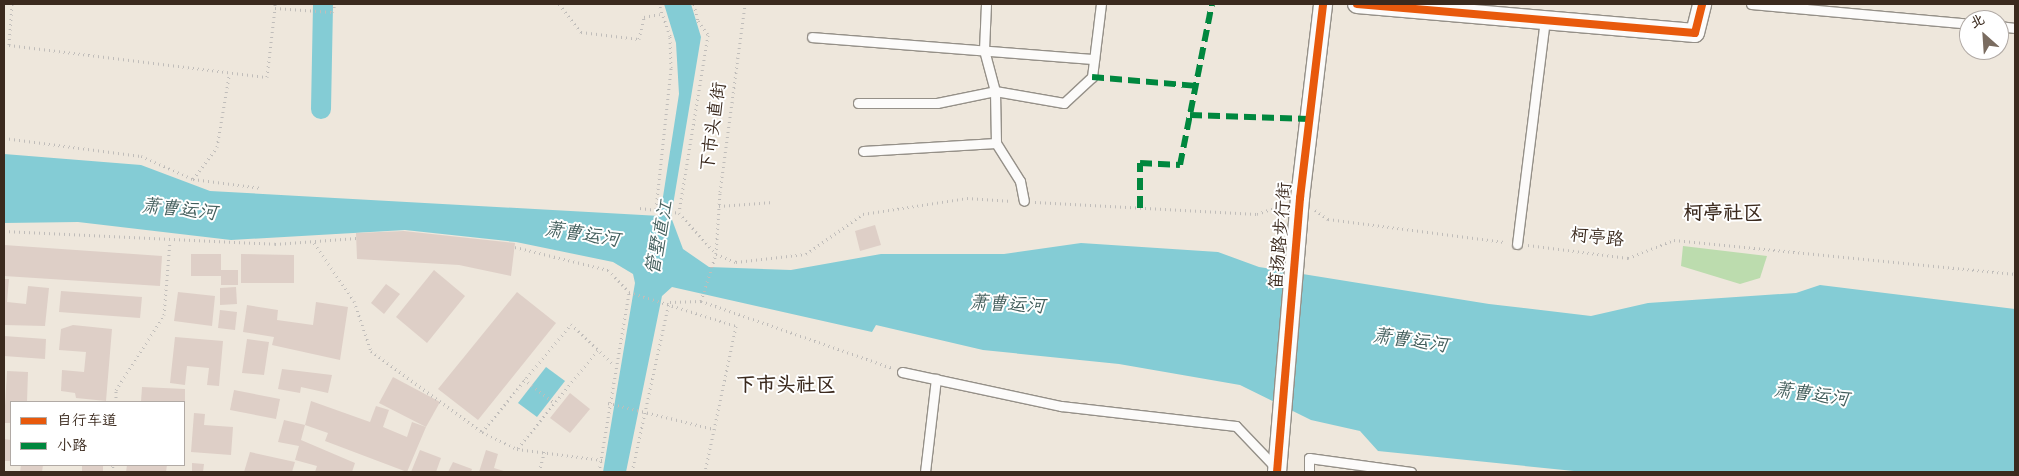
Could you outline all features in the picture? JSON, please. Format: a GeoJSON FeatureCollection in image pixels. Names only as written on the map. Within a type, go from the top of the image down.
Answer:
{"type":"FeatureCollection","features":[{"type":"Feature","properties":{"kind":"street","name":"笛扬路步行街"},"geometry":{"type":"LineString","coordinates":[[1277,471],[1300,198],[1323,4]]}},
{"type":"Feature","properties":{"kind":"street"},"geometry":{"type":"LineString","coordinates":[[1357,4],[1695,33],[1702,4]]}},
{"type":"Feature","properties":{"kind":"lane"},"geometry":{"type":"LineString","coordinates":[[986,4],[984,50],[995,91],[996,143],[1020,180],[1024,201]]}},
{"type":"Feature","properties":{"kind":"lane"},"geometry":{"type":"LineString","coordinates":[[858,103],[938,103],[995,91],[1064,103],[1092,77],[1101,4]]}},
{"type":"Feature","properties":{"kind":"lane"},"geometry":{"type":"LineString","coordinates":[[1752,4],[1959,23]]}},
{"type":"Feature","properties":{"kind":"lane"},"geometry":{"type":"LineString","coordinates":[[1517,244],[1545,20]]}},
{"type":"Feature","properties":{"kind":"lane"},"geometry":{"type":"LineString","coordinates":[[812,37],[1094,59]]}},
{"type":"Feature","properties":{"kind":"lane"},"geometry":{"type":"LineString","coordinates":[[863,151],[996,143]]}},
{"type":"Feature","properties":{"kind":"lane"},"geometry":{"type":"LineString","coordinates":[[902,372],[1061,406],[1236,426],[1277,471]]}},
{"type":"Feature","properties":{"kind":"lane"},"geometry":{"type":"LineString","coordinates":[[925,472],[936,379]]}},
{"type":"Feature","properties":{"kind":"lane"},"geometry":{"type":"LineString","coordinates":[[1309,472],[1309,458],[1412,472]]}},
{"type":"Feature","properties":{"kind":"path"},"geometry":{"type":"LineString","coordinates":[[12,4],[9,45],[229,76],[267,77],[275,6],[332,12],[335,4]]}},
{"type":"Feature","properties":{"kind":"path"},"geometry":{"type":"LineString","coordinates":[[558,4],[581,32],[639,40],[644,17],[660,14]]}},
{"type":"Feature","properties":{"kind":"path"},"geometry":{"type":"LineString","coordinates":[[656,209],[671,68],[670,36],[660,14],[659,4]]}},
{"type":"Feature","properties":{"kind":"path"},"geometry":{"type":"LineString","coordinates":[[680,213],[708,36],[698,21],[694,4]]}},
{"type":"Feature","properties":{"kind":"path"},"geometry":{"type":"LineString","coordinates":[[193,179],[217,147],[229,76]]}},
{"type":"Feature","properties":{"kind":"path"},"geometry":{"type":"LineString","coordinates":[[4,138],[141,156],[193,179],[261,188]]}},
{"type":"Feature","properties":{"kind":"path"},"geometry":{"type":"LineString","coordinates":[[640,208],[680,213],[716,254],[736,262],[806,254],[863,214],[967,198],[1257,214],[1300,198]]}},
{"type":"Feature","properties":{"kind":"path"},"geometry":{"type":"LineString","coordinates":[[719,206],[774,202]]}},
{"type":"Feature","properties":{"kind":"path"},"geometry":{"type":"LineString","coordinates":[[4,231],[170,241],[314,242],[357,238]]}},
{"type":"Feature","properties":{"kind":"path"},"geometry":{"type":"LineString","coordinates":[[116,401],[116,390],[164,315],[170,241]]}},
{"type":"Feature","properties":{"kind":"path"},"geometry":{"type":"LineString","coordinates":[[314,242],[354,301],[372,351],[482,432],[517,449],[545,450],[602,460]]}},
{"type":"Feature","properties":{"kind":"path"},"geometry":{"type":"LineString","coordinates":[[515,247],[608,270],[629,292],[669,302],[736,326],[705,472]]}},
{"type":"Feature","properties":{"kind":"path"},"geometry":{"type":"LineString","coordinates":[[599,472],[614,365],[629,292]]}},
{"type":"Feature","properties":{"kind":"path"},"geometry":{"type":"LineString","coordinates":[[669,302],[701,301],[902,372]]}},
{"type":"Feature","properties":{"kind":"path"},"geometry":{"type":"LineString","coordinates":[[632,472],[669,302]]}},
{"type":"Feature","properties":{"kind":"path"},"geometry":{"type":"LineString","coordinates":[[482,432],[571,324],[614,365]]}},
{"type":"Feature","properties":{"kind":"path"},"geometry":{"type":"LineString","coordinates":[[517,449],[598,350]]}},
{"type":"Feature","properties":{"kind":"path"},"geometry":{"type":"LineString","coordinates":[[524,380],[555,403]]}},
{"type":"Feature","properties":{"kind":"path"},"geometry":{"type":"LineString","coordinates":[[608,403],[646,410],[714,428]]}},
{"type":"Feature","properties":{"kind":"path"},"geometry":{"type":"LineString","coordinates":[[539,472],[545,450]]}},
{"type":"Feature","properties":{"kind":"green space"},"geometry":{"type":"Polygon","coordinates":[[[1683,246],[1767,256],[1760,278],[1740,284],[1681,266],[1683,246]]]}},
{"type":"Feature","properties":{"kind":"water"},"geometry":{"type":"Polygon","coordinates":[[[664,4],[691,4],[701,37],[671,217],[683,249],[709,267],[791,270],[881,254],[1004,254],[1081,243],[1218,252],[1259,267],[1489,304],[1591,316],[1648,303],[1796,293],[1820,285],[2015,309],[2015,472],[1584,472],[1378,451],[1360,431],[1311,420],[1240,385],[1119,364],[983,350],[876,325],[872,332],[672,287],[662,296],[626,472],[603,472],[635,283],[633,274],[613,262],[516,242],[405,230],[231,240],[78,222],[4,223],[4,154],[141,165],[210,191],[660,216],[679,94],[676,43],[664,4]]]}},
{"type":"Feature","properties":{"kind":"water"},"geometry":{"type":"Polygon","coordinates":[[[546,367],[565,381],[537,417],[518,403],[546,367]]]}},
{"type":"Feature","properties":{"kind":"building"},"geometry":{"type":"Polygon","coordinates":[[[875,225],[881,245],[860,251],[855,231],[875,225]]]}},
{"type":"Feature","properties":{"kind":"building"},"geometry":{"type":"Polygon","coordinates":[[[404,231],[515,243],[511,276],[459,265],[357,259],[356,233],[404,231]]]}},
{"type":"Feature","properties":{"kind":"building"},"geometry":{"type":"Polygon","coordinates":[[[4,245],[162,256],[160,286],[4,276],[4,245]]]}},
{"type":"Feature","properties":{"kind":"building"},"geometry":{"type":"Polygon","coordinates":[[[191,254],[221,254],[221,270],[238,270],[238,285],[221,285],[221,276],[191,276],[191,254]]]}},
{"type":"Feature","properties":{"kind":"building"},"geometry":{"type":"Polygon","coordinates":[[[241,254],[294,255],[294,283],[241,283],[241,254]]]}},
{"type":"Feature","properties":{"kind":"building"},"geometry":{"type":"Polygon","coordinates":[[[434,270],[465,296],[427,343],[396,317],[434,270]]]}},
{"type":"Feature","properties":{"kind":"building"},"geometry":{"type":"Polygon","coordinates":[[[4,279],[9,279],[7,302],[26,304],[28,286],[49,288],[45,326],[4,325],[4,279]]]}},
{"type":"Feature","properties":{"kind":"building"},"geometry":{"type":"Polygon","coordinates":[[[386,284],[400,294],[384,314],[371,303],[386,284]]]}},
{"type":"Feature","properties":{"kind":"building"},"geometry":{"type":"Polygon","coordinates":[[[236,287],[237,304],[220,305],[220,288],[236,287]]]}},
{"type":"Feature","properties":{"kind":"building"},"geometry":{"type":"Polygon","coordinates":[[[61,291],[142,297],[140,318],[59,312],[61,291]]]}},
{"type":"Feature","properties":{"kind":"building"},"geometry":{"type":"Polygon","coordinates":[[[178,292],[215,296],[212,326],[174,321],[178,292]]]}},
{"type":"Feature","properties":{"kind":"building"},"geometry":{"type":"Polygon","coordinates":[[[517,292],[556,323],[478,420],[438,389],[517,292]]]}},
{"type":"Feature","properties":{"kind":"building"},"geometry":{"type":"Polygon","coordinates":[[[316,302],[348,307],[340,360],[272,345],[274,337],[243,332],[247,305],[278,310],[277,320],[313,325],[316,302]]]}},
{"type":"Feature","properties":{"kind":"building"},"geometry":{"type":"Polygon","coordinates":[[[220,310],[237,312],[235,330],[218,328],[220,310]]]}},
{"type":"Feature","properties":{"kind":"building"},"geometry":{"type":"Polygon","coordinates":[[[73,325],[112,329],[106,401],[76,398],[75,393],[61,391],[62,370],[84,372],[86,352],[59,350],[61,329],[73,325]]]}},
{"type":"Feature","properties":{"kind":"building"},"geometry":{"type":"Polygon","coordinates":[[[4,336],[46,339],[45,359],[4,356],[4,336]]]}},
{"type":"Feature","properties":{"kind":"building"},"geometry":{"type":"Polygon","coordinates":[[[175,337],[223,341],[219,386],[207,385],[209,368],[187,366],[185,385],[170,383],[175,337]]]}},
{"type":"Feature","properties":{"kind":"building"},"geometry":{"type":"Polygon","coordinates":[[[247,339],[269,342],[264,375],[242,373],[247,339]]]}},
{"type":"Feature","properties":{"kind":"building"},"geometry":{"type":"Polygon","coordinates":[[[282,369],[332,375],[328,393],[301,387],[300,393],[278,389],[282,369]]]}},
{"type":"Feature","properties":{"kind":"building"},"geometry":{"type":"Polygon","coordinates":[[[7,371],[28,372],[27,401],[10,401],[10,423],[4,423],[7,371]]]}},
{"type":"Feature","properties":{"kind":"building"},"geometry":{"type":"Polygon","coordinates":[[[393,377],[440,402],[426,427],[379,403],[393,377]]]}},
{"type":"Feature","properties":{"kind":"building"},"geometry":{"type":"Polygon","coordinates":[[[142,387],[185,389],[185,401],[141,401],[142,387]]]}},
{"type":"Feature","properties":{"kind":"building"},"geometry":{"type":"Polygon","coordinates":[[[234,390],[280,399],[276,419],[230,410],[234,390]]]}},
{"type":"Feature","properties":{"kind":"building"},"geometry":{"type":"Polygon","coordinates":[[[570,393],[590,409],[570,433],[550,418],[570,393]]]}},
{"type":"Feature","properties":{"kind":"building"},"geometry":{"type":"Polygon","coordinates":[[[311,401],[370,422],[376,406],[389,410],[383,427],[407,437],[412,422],[426,427],[407,472],[325,441],[328,433],[305,425],[311,401]]]}},
{"type":"Feature","properties":{"kind":"building"},"geometry":{"type":"Polygon","coordinates":[[[194,413],[205,414],[204,425],[233,427],[231,455],[191,452],[194,413]]]}},
{"type":"Feature","properties":{"kind":"building"},"geometry":{"type":"Polygon","coordinates":[[[284,420],[305,425],[301,440],[355,463],[352,472],[315,472],[317,466],[295,460],[299,446],[278,442],[284,420]]]}},
{"type":"Feature","properties":{"kind":"building"},"geometry":{"type":"Polygon","coordinates":[[[4,439],[10,440],[10,461],[4,461],[4,439]]]}},
{"type":"Feature","properties":{"kind":"building"},"geometry":{"type":"Polygon","coordinates":[[[420,450],[441,458],[436,472],[411,472],[420,450]]]}},
{"type":"Feature","properties":{"kind":"building"},"geometry":{"type":"Polygon","coordinates":[[[486,450],[498,454],[494,468],[507,472],[479,472],[486,450]]]}},
{"type":"Feature","properties":{"kind":"building"},"geometry":{"type":"Polygon","coordinates":[[[250,452],[295,462],[292,472],[244,472],[250,452]]]}},
{"type":"Feature","properties":{"kind":"building"},"geometry":{"type":"Polygon","coordinates":[[[453,462],[472,469],[471,472],[448,472],[453,462]]]}},
{"type":"Feature","properties":{"kind":"building"},"geometry":{"type":"Polygon","coordinates":[[[192,463],[204,464],[203,472],[192,472],[192,463]]]}},
{"type":"Feature","properties":{"kind":"building"},"geometry":{"type":"Polygon","coordinates":[[[21,466],[43,466],[42,472],[20,472],[21,466]]]}},
{"type":"Feature","properties":{"kind":"building"},"geometry":{"type":"Polygon","coordinates":[[[82,466],[103,466],[103,472],[82,472],[82,466]]]}},
{"type":"Feature","properties":{"kind":"building"},"geometry":{"type":"Polygon","coordinates":[[[127,466],[167,466],[166,472],[126,472],[127,466]]]}},
{"type":"Feature","properties":{"kind":"waterway"},"geometry":{"type":"LineString","coordinates":[[321,109],[323,4]]}},
{"type":"Feature","properties":{"kind":"marked path"},"geometry":{"type":"LineString","coordinates":[[1140,208],[1140,163],[1180,165],[1212,4]]}},
{"type":"Feature","properties":{"kind":"marked path"},"geometry":{"type":"LineString","coordinates":[[1092,77],[1196,86]]}},
{"type":"Feature","properties":{"kind":"marked path"},"geometry":{"type":"LineString","coordinates":[[1190,115],[1309,119]]}},
{"type":"Feature","properties":{"kind":"cycle path"},"geometry":{"type":"LineString","coordinates":[[1277,472],[1300,198],[1323,4]]}},
{"type":"Feature","properties":{"kind":"cycle path"},"geometry":{"type":"LineString","coordinates":[[1357,4],[1695,33],[1702,4]]}},
{"type":"Feature","properties":{"kind":"district","name":"柯亭社区"},"geometry":{"type":"Point","coordinates":[1723,214]}},
{"type":"Feature","properties":{"kind":"district","name":"下市头社区"},"geometry":{"type":"Point","coordinates":[786,386]}},
{"type":"Feature","properties":{"kind":"water label","name":"萧曹运河"},"geometry":{"type":"Point","coordinates":[179,211]}},
{"type":"Feature","properties":{"kind":"water label","name":"萧曹运河"},"geometry":{"type":"Point","coordinates":[582,236]}},
{"type":"Feature","properties":{"kind":"water label","name":"管墅直江"},"geometry":{"type":"Point","coordinates":[661,238]}},
{"type":"Feature","properties":{"kind":"water label","name":"萧曹运河"},"geometry":{"type":"Point","coordinates":[1007,306]}},
{"type":"Feature","properties":{"kind":"water label","name":"萧曹运河"},"geometry":{"type":"Point","coordinates":[1410,342]}},
{"type":"Feature","properties":{"kind":"water label","name":"萧曹运河"},"geometry":{"type":"Point","coordinates":[1811,396]}}]}
